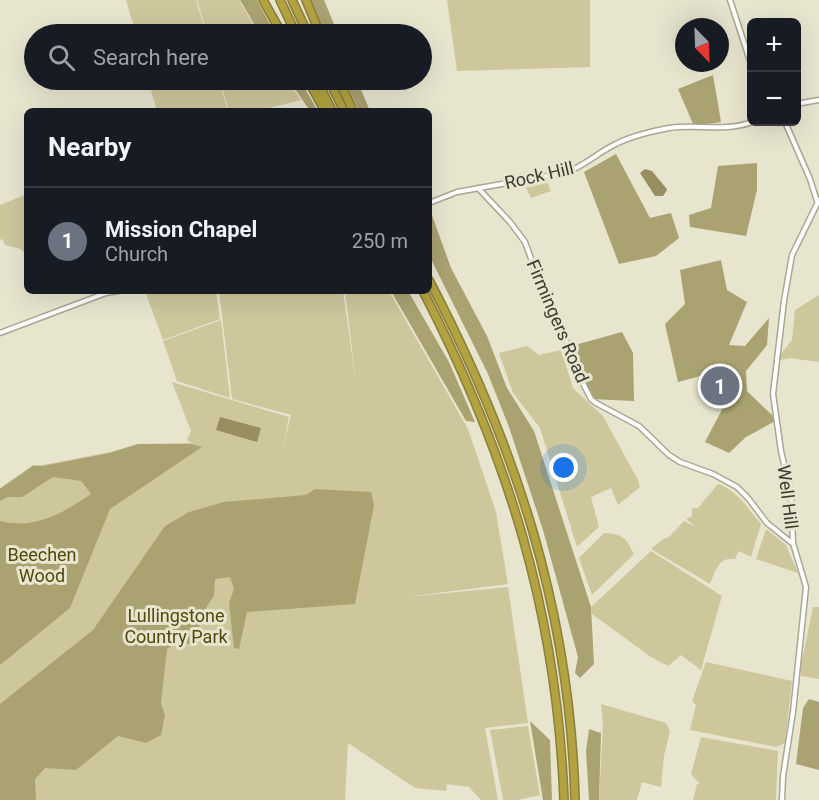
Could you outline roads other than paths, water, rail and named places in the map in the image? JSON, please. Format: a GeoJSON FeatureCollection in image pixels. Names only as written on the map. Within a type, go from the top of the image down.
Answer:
{"type":"FeatureCollection","features":[{"type":"Feature","properties":{"kind":"highway"},"geometry":{"type":"LineString","coordinates":[[263,0],[276,24]]}},
{"type":"Feature","properties":{"kind":"highway"},"geometry":{"type":"LineString","coordinates":[[280,0],[291,24]]}},
{"type":"Feature","properties":{"kind":"highway"},"geometry":{"type":"LineString","coordinates":[[292,0],[303,24]]}},
{"type":"Feature","properties":{"kind":"highway"},"geometry":{"type":"LineString","coordinates":[[306,0],[316,24]]}},
{"type":"Feature","properties":{"kind":"highway"},"geometry":{"type":"LineString","coordinates":[[313,90],[323,108]]}},
{"type":"Feature","properties":{"kind":"highway"},"geometry":{"type":"LineString","coordinates":[[322,90],[331,108]]}},
{"type":"Feature","properties":{"kind":"highway"},"geometry":{"type":"LineString","coordinates":[[334,90],[343,108]]}},
{"type":"Feature","properties":{"kind":"highway"},"geometry":{"type":"LineString","coordinates":[[344,90],[352,108]]}},
{"type":"Feature","properties":{"kind":"highway"},"geometry":{"type":"LineString","coordinates":[[432,286],[465,349],[490,406],[513,465],[534,534],[554,613],[564,674],[572,735],[575,800]]}},
{"type":"Feature","properties":{"kind":"highway"},"geometry":{"type":"LineString","coordinates":[[424,294],[458,361],[482,417],[504,474],[523,534],[552,667],[562,750],[564,800]]}},
{"type":"Feature","properties":{"kind":"street"},"geometry":{"type":"LineString","coordinates":[[730,0],[747,52]]}},
{"type":"Feature","properties":{"kind":"street"},"geometry":{"type":"LineString","coordinates":[[801,103],[819,100]]}},
{"type":"Feature","properties":{"kind":"street","name":"Rock Hill"},"geometry":{"type":"LineString","coordinates":[[432,202],[457,192],[575,169],[618,142],[670,128],[722,127],[747,123]]}},
{"type":"Feature","properties":{"kind":"street"},"geometry":{"type":"LineString","coordinates":[[787,126],[818,201]]}},
{"type":"Feature","properties":{"kind":"street","name":"Firmingers Road"},"geometry":{"type":"LineString","coordinates":[[478,188],[510,222],[525,242],[541,286],[563,330],[574,366],[591,399],[639,426],[669,455],[680,462],[713,474],[737,487],[767,523],[793,543]]}},
{"type":"Feature","properties":{"kind":"street","name":"Well Hill"},"geometry":{"type":"LineString","coordinates":[[782,800],[806,587],[793,543],[791,495],[773,394],[792,255],[818,201]]}},
{"type":"Feature","properties":{"kind":"street"},"geometry":{"type":"LineString","coordinates":[[0,333],[103,294]]}},
{"type":"Feature","properties":{"kind":"place","name":"Mission Chapel"},"geometry":{"type":"Point","coordinates":[720,386]}},
{"type":"Feature","properties":{"kind":"park label","name":"Beechen Wood"},"geometry":{"type":"Point","coordinates":[42,564]}},
{"type":"Feature","properties":{"kind":"park label","name":"Lullingstone Country Park"},"geometry":{"type":"Point","coordinates":[176,625]}}]}
